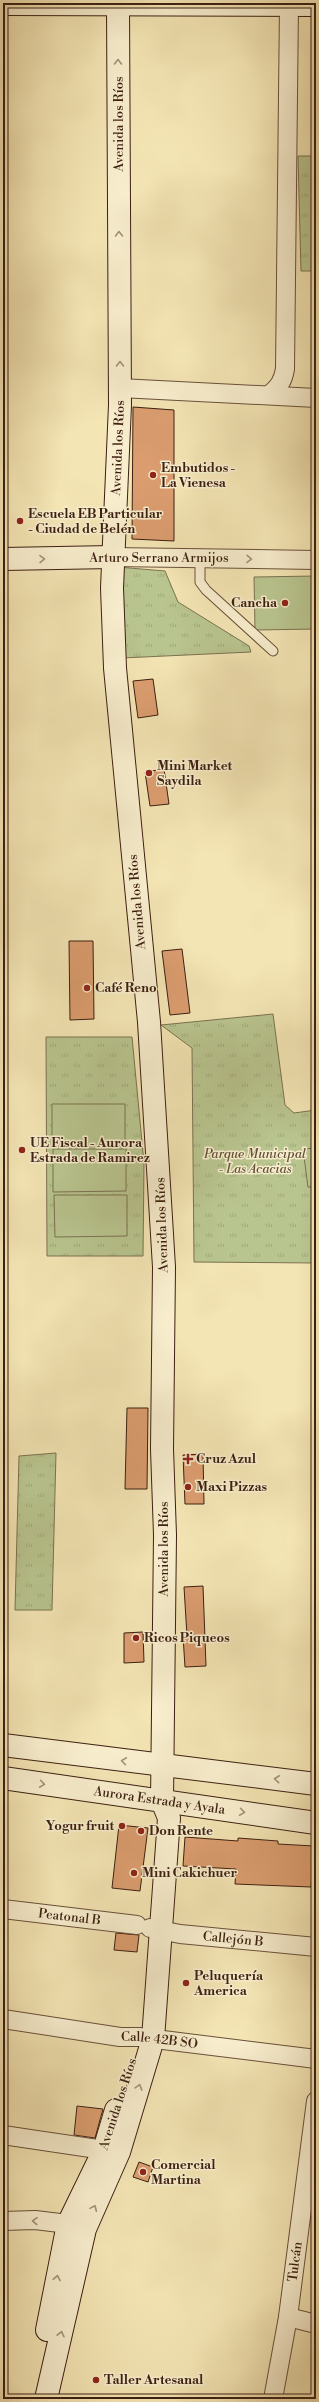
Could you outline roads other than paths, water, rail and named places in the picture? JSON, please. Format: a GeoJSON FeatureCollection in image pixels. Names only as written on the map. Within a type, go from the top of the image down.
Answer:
{"type":"FeatureCollection","features":[{"type":"Feature","properties":{"kind":"street"},"geometry":{"type":"LineString","coordinates":[[3,4],[316,5]]}},
{"type":"Feature","properties":{"kind":"street","name":"Avenida los Ríos"},"geometry":{"type":"LineString","coordinates":[[46,2399],[85,2229],[119,2152],[146,2038],[149,1928],[155,1818],[162,1801],[164,1267],[149,1022],[115,668],[112,557],[120,388],[118,4]]}},
{"type":"Feature","properties":{"kind":"street"},"geometry":{"type":"LineString","coordinates":[[269,395],[279,387],[284,378],[285,369],[288,5]]}},
{"type":"Feature","properties":{"kind":"street"},"geometry":{"type":"LineString","coordinates":[[120,388],[316,398]]}},
{"type":"Feature","properties":{"kind":"street","name":"Arturo Serrano Armijos"},"geometry":{"type":"LineString","coordinates":[[3,560],[112,557],[316,560]]}},
{"type":"Feature","properties":{"kind":"street"},"geometry":{"type":"LineString","coordinates":[[3,1745],[163,1767],[315,1781]]}},
{"type":"Feature","properties":{"kind":"street","name":"Aurora Estrada y Ayala"},"geometry":{"type":"LineString","coordinates":[[3,1778],[316,1823]]}},
{"type":"Feature","properties":{"kind":"street","name":"Peatonal B"},"geometry":{"type":"LineString","coordinates":[[3,1909],[149,1928]]}},
{"type":"Feature","properties":{"kind":"street","name":"Callejón B"},"geometry":{"type":"LineString","coordinates":[[149,1928],[316,1947]]}},
{"type":"Feature","properties":{"kind":"street","name":"Calle 42B SO"},"geometry":{"type":"LineString","coordinates":[[3,2020],[120,2037],[146,2038],[316,2059]]}},
{"type":"Feature","properties":{"kind":"street","name":"Avenida los Ríos"},"geometry":{"type":"LineString","coordinates":[[33,2399],[68,2224],[104,2150],[146,2038]]}},
{"type":"Feature","properties":{"kind":"street","name":"Tulcán"},"geometry":{"type":"LineString","coordinates":[[273,2399],[288,2317],[316,2101]]}},
{"type":"Feature","properties":{"kind":"street"},"geometry":{"type":"LineString","coordinates":[[3,2135],[104,2150]]}},
{"type":"Feature","properties":{"kind":"street"},"geometry":{"type":"LineString","coordinates":[[3,2221],[36,2220],[68,2224]]}},
{"type":"Feature","properties":{"kind":"street"},"geometry":{"type":"LineString","coordinates":[[288,2317],[316,2324]]}},
{"type":"Feature","properties":{"kind":"lane"},"geometry":{"type":"LineString","coordinates":[[200,558],[200,582],[206,590],[273,651]]}},
{"type":"Feature","properties":{"kind":"place","name":"Embutidos - La Vienesa"},"geometry":{"type":"Point","coordinates":[153,475]}},
{"type":"Feature","properties":{"kind":"place","name":"Escuela EB Particular - Ciudad de Belén"},"geometry":{"type":"Point","coordinates":[20,521]}},
{"type":"Feature","properties":{"kind":"place","name":"Cancha"},"geometry":{"type":"Point","coordinates":[285,603]}},
{"type":"Feature","properties":{"kind":"place","name":"Mini Market Saydila"},"geometry":{"type":"Point","coordinates":[149,773]}},
{"type":"Feature","properties":{"kind":"place","name":"Café Reno"},"geometry":{"type":"Point","coordinates":[87,988]}},
{"type":"Feature","properties":{"kind":"place","name":"UE Fiscal - Aurora Estrada de Ramirez"},"geometry":{"type":"Point","coordinates":[22,1150]}},
{"type":"Feature","properties":{"kind":"place","name":"Cruz Azul"},"geometry":{"type":"Point","coordinates":[188,1459]}},
{"type":"Feature","properties":{"kind":"place","name":"Maxi Pizzas"},"geometry":{"type":"Point","coordinates":[188,1487]}},
{"type":"Feature","properties":{"kind":"place","name":"Ricos Piqueos"},"geometry":{"type":"Point","coordinates":[136,1638]}},
{"type":"Feature","properties":{"kind":"place","name":"Yogur fruit"},"geometry":{"type":"Point","coordinates":[122,1826]}},
{"type":"Feature","properties":{"kind":"place","name":"Don Rente"},"geometry":{"type":"Point","coordinates":[141,1831]}},
{"type":"Feature","properties":{"kind":"place","name":"Mini Cakichuer"},"geometry":{"type":"Point","coordinates":[134,1873]}},
{"type":"Feature","properties":{"kind":"place","name":"Peluquería America"},"geometry":{"type":"Point","coordinates":[186,1983]}},
{"type":"Feature","properties":{"kind":"place","name":"Comercial Martina"},"geometry":{"type":"Point","coordinates":[143,2172]}},
{"type":"Feature","properties":{"kind":"place","name":"Taller Artesanal"},"geometry":{"type":"Point","coordinates":[96,2380]}},
{"type":"Feature","properties":{"kind":"park label","name":"Parque Municipal - Las Acacias"},"geometry":{"type":"Point","coordinates":[255,1162]}}]}
